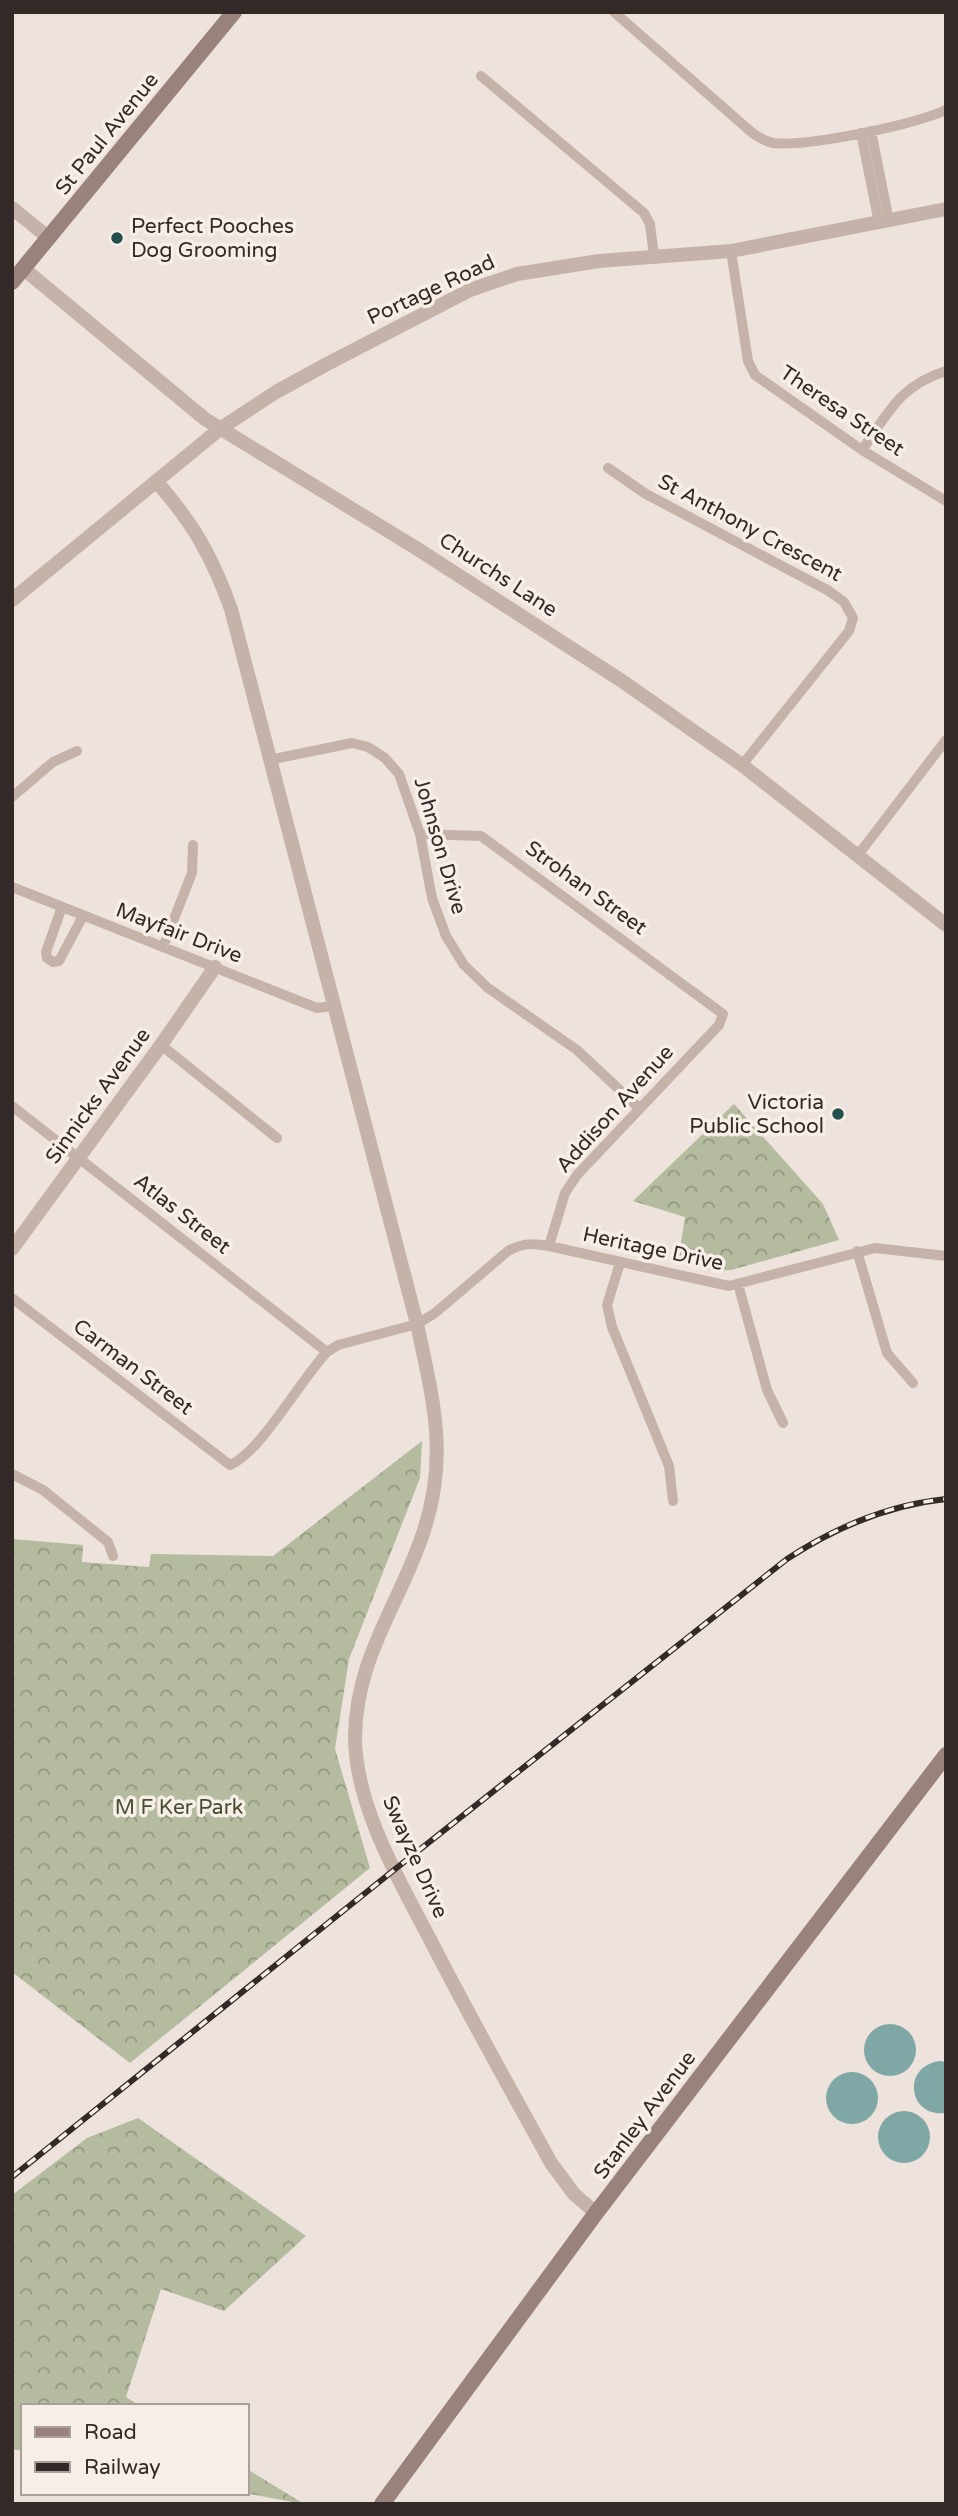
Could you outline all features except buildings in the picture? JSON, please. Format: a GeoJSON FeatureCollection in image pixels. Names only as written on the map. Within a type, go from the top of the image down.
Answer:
{"type":"FeatureCollection","features":[{"type":"Feature","properties":{"kind":"main road","name":"St Paul Avenue"},"geometry":{"type":"LineString","coordinates":[[12,282],[234,12]]}},
{"type":"Feature","properties":{"kind":"main road","name":"Stanley Avenue"},"geometry":{"type":"LineString","coordinates":[[382,2504],[596,2213],[946,1755]]}},
{"type":"Feature","properties":{"kind":"street"},"geometry":{"type":"LineString","coordinates":[[614,12],[759,138],[771,142],[791,143],[866,132],[932,117],[946,110]]}},
{"type":"Feature","properties":{"kind":"street"},"geometry":{"type":"LineString","coordinates":[[481,76],[644,213],[650,224],[654,256]]}},
{"type":"Feature","properties":{"kind":"street"},"geometry":{"type":"LineString","coordinates":[[866,132],[884,222]]}},
{"type":"Feature","properties":{"kind":"street"},"geometry":{"type":"LineString","coordinates":[[12,208],[49,238]]}},
{"type":"Feature","properties":{"kind":"street","name":"Portage Road"},"geometry":{"type":"LineString","coordinates":[[12,600],[221,428],[306,375],[470,290],[517,274],[564,265],[730,251],[946,209]]}},
{"type":"Feature","properties":{"kind":"street","name":"Theresa Street"},"geometry":{"type":"LineString","coordinates":[[730,251],[748,361],[755,375],[862,450],[946,501]]}},
{"type":"Feature","properties":{"kind":"street","name":"Churchs Lane"},"geometry":{"type":"LineString","coordinates":[[24,269],[205,419],[564,642],[742,765],[946,925]]}},
{"type":"Feature","properties":{"kind":"street"},"geometry":{"type":"LineString","coordinates":[[862,450],[902,395],[926,377],[946,371]]}},
{"type":"Feature","properties":{"kind":"street","name":"St Anthony Crescent"},"geometry":{"type":"LineString","coordinates":[[608,468],[646,494],[829,591],[844,602],[853,618],[849,631],[742,765]]}},
{"type":"Feature","properties":{"kind":"street","name":"Swayze Drive"},"geometry":{"type":"LineString","coordinates":[[156,481],[184,513],[205,544],[231,609],[417,1324],[434,1404],[439,1442],[432,1500],[419,1544],[367,1661],[357,1708],[355,1739],[359,1768],[377,1832],[443,1964],[551,2163],[574,2194],[596,2213]]}},
{"type":"Feature","properties":{"kind":"street"},"geometry":{"type":"LineString","coordinates":[[858,855],[946,740]]}},
{"type":"Feature","properties":{"kind":"street","name":"Johnson Drive"},"geometry":{"type":"LineString","coordinates":[[269,760],[352,743],[368,747],[385,758],[399,774],[420,834],[432,898],[446,936],[464,965],[488,988],[577,1050],[639,1108]]}},
{"type":"Feature","properties":{"kind":"street"},"geometry":{"type":"LineString","coordinates":[[12,797],[53,762],[77,751]]}},
{"type":"Feature","properties":{"kind":"street","name":"Strohan Street"},"geometry":{"type":"LineString","coordinates":[[420,834],[481,836],[718,1008]]}},
{"type":"Feature","properties":{"kind":"street"},"geometry":{"type":"LineString","coordinates":[[163,947],[192,873],[193,845]]}},
{"type":"Feature","properties":{"kind":"street","name":"Mayfair Drive"},"geometry":{"type":"LineString","coordinates":[[12,887],[317,1008],[333,1006]]}},
{"type":"Feature","properties":{"kind":"street"},"geometry":{"type":"LineString","coordinates":[[62,907],[46,953],[47,958],[53,962],[60,961],[64,956],[83,916]]}},
{"type":"Feature","properties":{"kind":"street","name":"Sinnicks Avenue"},"geometry":{"type":"LineString","coordinates":[[12,1249],[215,967]]}},
{"type":"Feature","properties":{"kind":"street","name":"Addison Avenue"},"geometry":{"type":"LineString","coordinates":[[549,1246],[565,1193],[570,1185],[719,1025],[723,1014],[718,1008]]}},
{"type":"Feature","properties":{"kind":"street"},"geometry":{"type":"LineString","coordinates":[[161,1045],[277,1138]]}},
{"type":"Feature","properties":{"kind":"street","name":"Atlas Street"},"geometry":{"type":"LineString","coordinates":[[12,1106],[327,1352]]}},
{"type":"Feature","properties":{"kind":"street","name":"Heritage Drive"},"geometry":{"type":"LineString","coordinates":[[417,1324],[435,1313],[508,1251],[520,1244],[549,1246],[729,1286],[876,1248],[946,1256]]}},
{"type":"Feature","properties":{"kind":"street"},"geometry":{"type":"LineString","coordinates":[[858,1251],[887,1353],[913,1383]]}},
{"type":"Feature","properties":{"kind":"street"},"geometry":{"type":"LineString","coordinates":[[621,1263],[607,1304],[612,1327],[668,1466],[673,1501]]}},
{"type":"Feature","properties":{"kind":"street"},"geometry":{"type":"LineString","coordinates":[[738,1284],[766,1390],[783,1423]]}},
{"type":"Feature","properties":{"kind":"street","name":"Carman Street"},"geometry":{"type":"LineString","coordinates":[[12,1298],[230,1465],[240,1461],[327,1352]]}},
{"type":"Feature","properties":{"kind":"street"},"geometry":{"type":"LineString","coordinates":[[327,1352],[338,1345],[417,1324]]}},
{"type":"Feature","properties":{"kind":"street"},"geometry":{"type":"LineString","coordinates":[[12,1474],[43,1490],[108,1542],[113,1556]]}},
{"type":"Feature","properties":{"kind":"green space"},"geometry":{"type":"Polygon","coordinates":[[[734,1104],[823,1204],[839,1240],[731,1270],[715,1271],[678,1261],[685,1217],[633,1201],[734,1104]]]}},
{"type":"Feature","properties":{"kind":"green space","name":"M F Ker Park"},"geometry":{"type":"Polygon","coordinates":[[[422,1441],[420,1478],[349,1659],[335,1749],[370,1868],[130,2063],[12,1972],[12,1539],[83,1545],[82,1562],[149,1567],[151,1554],[273,1556],[422,1441]]]}},
{"type":"Feature","properties":{"kind":"green space"},"geometry":{"type":"Polygon","coordinates":[[[138,2118],[306,2236],[224,2311],[161,2289],[126,2397],[137,2404],[21,2404],[21,2451],[12,2449],[12,2195],[87,2138],[138,2118]]]}},
{"type":"Feature","properties":{"kind":"green space"},"geometry":{"type":"Polygon","coordinates":[[[248,2470],[304,2504],[248,2494],[248,2470]]]}},
{"type":"Feature","properties":{"kind":"water"},"geometry":{"type":"Polygon","coordinates":[[[890,2024],[909,2031],[916,2050],[909,2069],[890,2076],[871,2069],[864,2050],[871,2031],[890,2024]]]}},
{"type":"Feature","properties":{"kind":"water"},"geometry":{"type":"Polygon","coordinates":[[[940,2061],[946,2062],[946,2113],[924,2108],[914,2091],[919,2072],[940,2061]]]}},
{"type":"Feature","properties":{"kind":"water"},"geometry":{"type":"Polygon","coordinates":[[[852,2072],[871,2079],[878,2098],[871,2117],[852,2124],[833,2117],[826,2098],[833,2079],[852,2072]]]}},
{"type":"Feature","properties":{"kind":"water"},"geometry":{"type":"Polygon","coordinates":[[[904,2111],[923,2118],[930,2137],[923,2156],[904,2163],[885,2156],[878,2137],[885,2118],[904,2111]]]}},
{"type":"Feature","properties":{"kind":"railway"},"geometry":{"type":"LineString","coordinates":[[12,2177],[787,1559],[824,1537],[863,1519],[903,1506],[946,1499]]}},
{"type":"Feature","properties":{"kind":"place","name":"Perfect Pooches Dog Grooming"},"geometry":{"type":"Point","coordinates":[117,238]}},
{"type":"Feature","properties":{"kind":"place","name":"Victoria Public School"},"geometry":{"type":"Point","coordinates":[838,1114]}}]}
